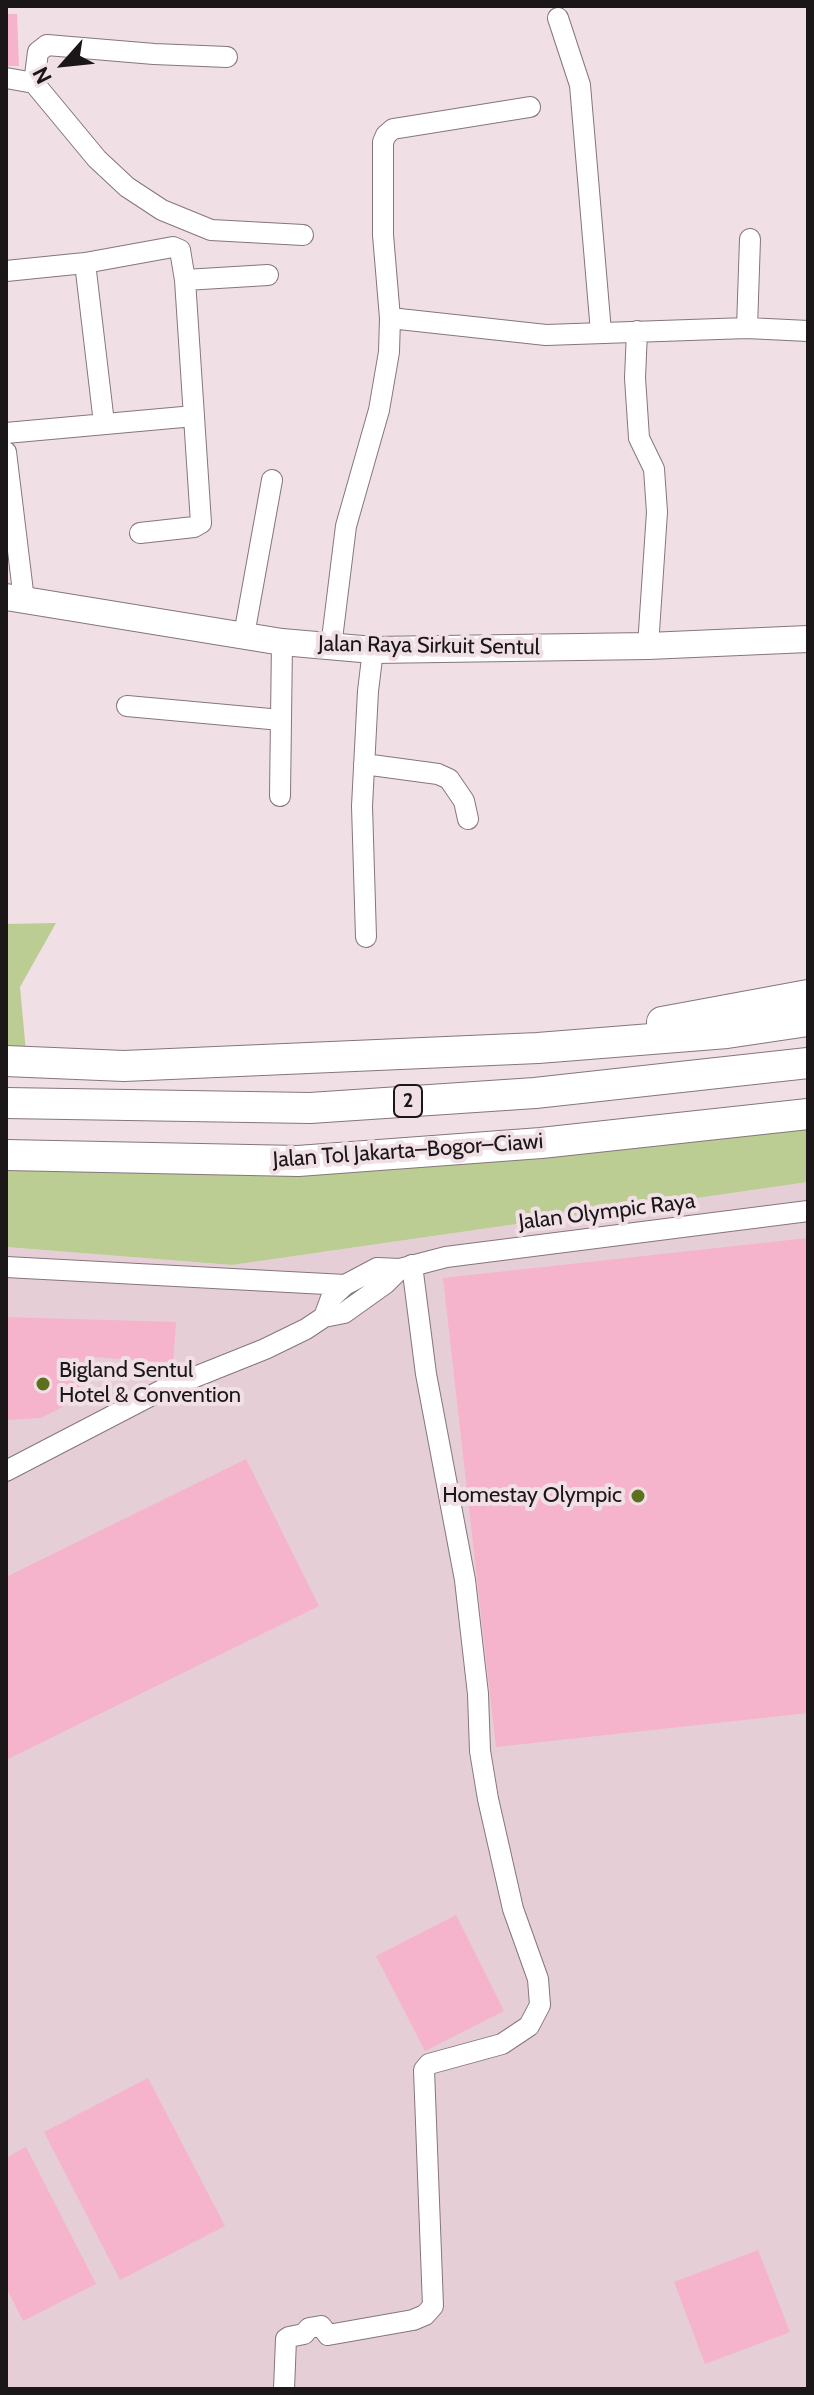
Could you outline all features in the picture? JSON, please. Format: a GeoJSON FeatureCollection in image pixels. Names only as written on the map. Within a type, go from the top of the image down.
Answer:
{"type":"FeatureCollection","features":[{"type":"Feature","properties":{"kind":"highway"},"geometry":{"type":"LineString","coordinates":[[538,1048],[722,1009],[808,995]]}},
{"type":"Feature","properties":{"kind":"highway"},"geometry":{"type":"LineString","coordinates":[[6,1061],[124,1066],[538,1048],[727,1033],[808,1021]]}},
{"type":"Feature","properties":{"kind":"highway","name":"2"},"geometry":{"type":"LineString","coordinates":[[6,1103],[310,1108],[535,1093],[808,1063]]}},
{"type":"Feature","properties":{"kind":"highway","name":"Jalan Tol Jakarta–Bogor–Ciawi"},"geometry":{"type":"LineString","coordinates":[[6,1155],[298,1161],[541,1143],[808,1114]]}},
{"type":"Feature","properties":{"kind":"main road","name":"Jalan Raya Sirkuit Sentul"},"geometry":{"type":"LineString","coordinates":[[15,599],[282,642],[373,650],[648,646],[808,639]]}},
{"type":"Feature","properties":{"kind":"street"},"geometry":{"type":"LineString","coordinates":[[558,18],[580,85],[601,332]]}},
{"type":"Feature","properties":{"kind":"street"},"geometry":{"type":"LineString","coordinates":[[34,83],[38,52],[47,45],[227,57]]}},
{"type":"Feature","properties":{"kind":"street"},"geometry":{"type":"LineString","coordinates":[[6,78],[34,83],[97,159],[127,187],[162,210],[211,230],[303,235]]}},
{"type":"Feature","properties":{"kind":"street"},"geometry":{"type":"LineString","coordinates":[[331,647],[346,526],[379,410],[389,352],[390,318],[383,235],[386,135],[393,129],[530,107]]}},
{"type":"Feature","properties":{"kind":"street"},"geometry":{"type":"LineString","coordinates":[[747,328],[750,239]]}},
{"type":"Feature","properties":{"kind":"street"},"geometry":{"type":"LineString","coordinates":[[6,271],[85,263],[173,247],[180,250],[185,280],[201,523],[194,527],[140,533]]}},
{"type":"Feature","properties":{"kind":"street"},"geometry":{"type":"LineString","coordinates":[[85,263],[104,423]]}},
{"type":"Feature","properties":{"kind":"street"},"geometry":{"type":"LineString","coordinates":[[185,280],[268,275]]}},
{"type":"Feature","properties":{"kind":"street"},"geometry":{"type":"LineString","coordinates":[[390,318],[546,335],[747,328],[808,331]]}},
{"type":"Feature","properties":{"kind":"street"},"geometry":{"type":"LineString","coordinates":[[637,331],[635,378],[639,438],[654,469],[657,512],[648,646]]}},
{"type":"Feature","properties":{"kind":"street"},"geometry":{"type":"LineString","coordinates":[[6,433],[194,416]]}},
{"type":"Feature","properties":{"kind":"street"},"geometry":{"type":"LineString","coordinates":[[6,452],[15,599]]}},
{"type":"Feature","properties":{"kind":"street"},"geometry":{"type":"LineString","coordinates":[[244,635],[272,480]]}},
{"type":"Feature","properties":{"kind":"street"},"geometry":{"type":"LineString","coordinates":[[280,796],[282,642]]}},
{"type":"Feature","properties":{"kind":"street"},"geometry":{"type":"LineString","coordinates":[[366,937],[361,833],[373,650]]}},
{"type":"Feature","properties":{"kind":"street"},"geometry":{"type":"LineString","coordinates":[[127,706],[281,720]]}},
{"type":"Feature","properties":{"kind":"street"},"geometry":{"type":"LineString","coordinates":[[364,764],[438,774],[449,779],[464,801],[468,819]]}},
{"type":"Feature","properties":{"kind":"street","name":"Jalan Olympic Raya"},"geometry":{"type":"LineString","coordinates":[[324,1317],[331,1298],[345,1285],[377,1268],[406,1267],[446,1257],[808,1211]]}},
{"type":"Feature","properties":{"kind":"street"},"geometry":{"type":"LineString","coordinates":[[6,1267],[345,1285]]}},
{"type":"Feature","properties":{"kind":"street"},"geometry":{"type":"LineString","coordinates":[[284,2389],[286,2339],[289,2337],[321,2326],[328,2335],[413,2320],[425,2315],[433,2306],[424,2070],[429,2064],[502,2044],[529,2026],[540,2005],[538,1979],[513,1909],[488,1799],[480,1751],[478,1694],[465,1580],[406,1267]]}},
{"type":"Feature","properties":{"kind":"street","name":"Jalan Olympic Raya"},"geometry":{"type":"LineString","coordinates":[[6,1471],[160,1391],[265,1349],[324,1317],[344,1313],[406,1267]]}},
{"type":"Feature","properties":{"kind":"shaded area"},"geometry":{"type":"Polygon","coordinates":[[[808,1182],[808,2389],[6,2389],[6,1247],[232,1265],[808,1182]]]}},
{"type":"Feature","properties":{"kind":"green space"},"geometry":{"type":"Polygon","coordinates":[[[56,923],[20,987],[27,1063],[6,1061],[6,924],[56,923]]]}},
{"type":"Feature","properties":{"kind":"green space"},"geometry":{"type":"Polygon","coordinates":[[[808,1114],[808,1182],[232,1265],[6,1247],[6,1155],[161,1157],[808,1114]]]}},
{"type":"Feature","properties":{"kind":"building"},"geometry":{"type":"Polygon","coordinates":[[[6,14],[17,14],[19,66],[6,66],[6,14]]]}},
{"type":"Feature","properties":{"kind":"building","name":"Homestay Olympic"},"geometry":{"type":"Polygon","coordinates":[[[808,1238],[808,1713],[496,1747],[443,1278],[808,1238]]]}},
{"type":"Feature","properties":{"kind":"building","name":"Bigland Sentul Hotel & Convention"},"geometry":{"type":"Polygon","coordinates":[[[6,1317],[176,1322],[173,1363],[93,1357],[83,1368],[78,1399],[41,1418],[6,1420],[6,1317]]]}},
{"type":"Feature","properties":{"kind":"building"},"geometry":{"type":"Polygon","coordinates":[[[246,1459],[319,1606],[6,1760],[6,1577],[246,1459]]]}},
{"type":"Feature","properties":{"kind":"building"},"geometry":{"type":"Polygon","coordinates":[[[456,1915],[504,2011],[425,2051],[376,1956],[456,1915]]]}},
{"type":"Feature","properties":{"kind":"building"},"geometry":{"type":"Polygon","coordinates":[[[148,2078],[225,2226],[120,2280],[44,2132],[148,2078]]]}},
{"type":"Feature","properties":{"kind":"building"},"geometry":{"type":"Polygon","coordinates":[[[26,2147],[96,2284],[23,2321],[6,2287],[6,2158],[26,2147]]]}},
{"type":"Feature","properties":{"kind":"building"},"geometry":{"type":"Polygon","coordinates":[[[758,2250],[790,2332],[705,2364],[674,2282],[758,2250]]]}},
{"type":"Feature","properties":{"kind":"place","name":"Bigland Sentul Hotel & Convention"},"geometry":{"type":"Point","coordinates":[43,1384]}},
{"type":"Feature","properties":{"kind":"place","name":"Homestay Olympic"},"geometry":{"type":"Point","coordinates":[638,1496]}}]}
